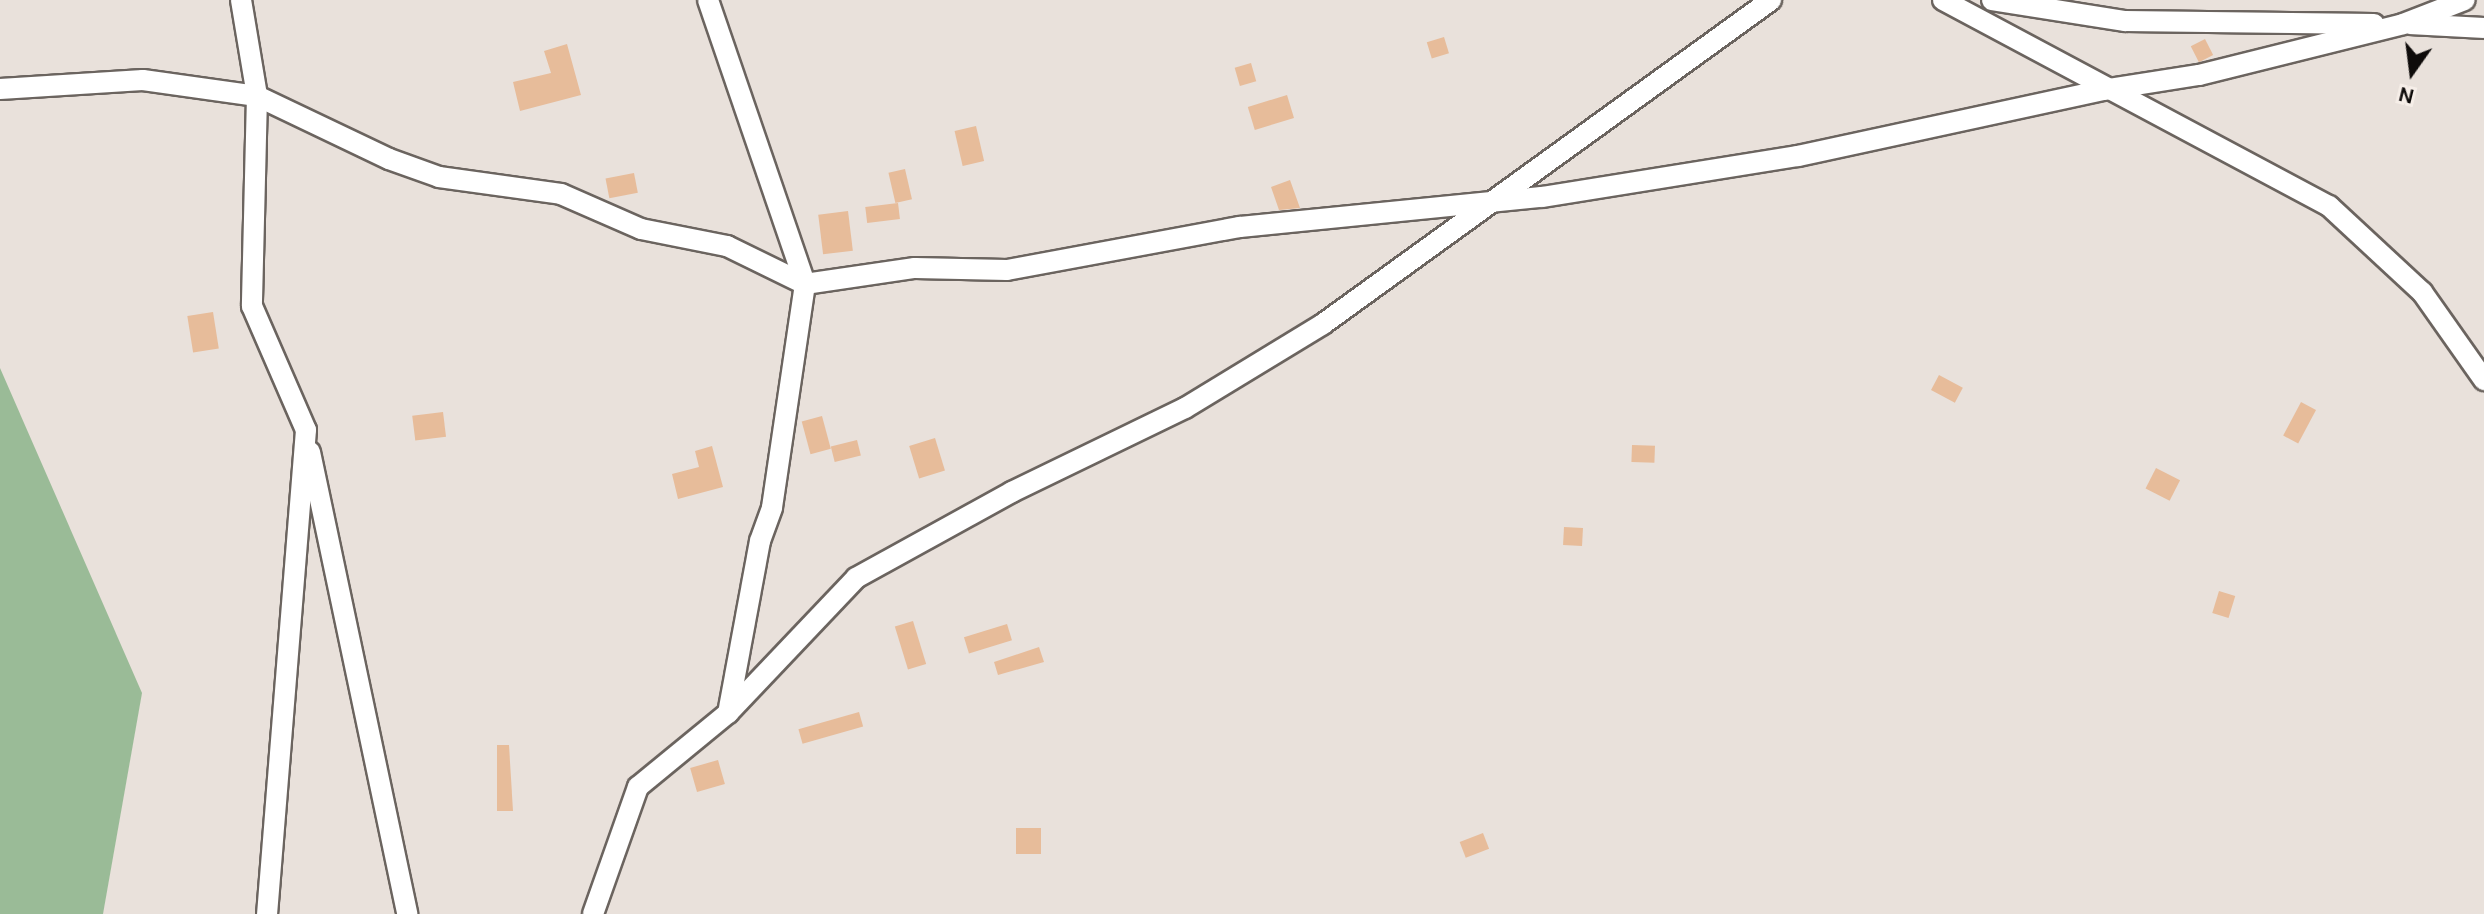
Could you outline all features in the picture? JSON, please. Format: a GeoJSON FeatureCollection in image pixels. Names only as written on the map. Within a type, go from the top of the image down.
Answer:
{"type":"FeatureCollection","features":[{"type":"Feature","properties":{"kind":"street"},"geometry":{"type":"LineString","coordinates":[[241,0],[257,96],[252,306],[306,430],[407,914]]}},
{"type":"Feature","properties":{"kind":"street"},"geometry":{"type":"LineString","coordinates":[[708,0],[805,284],[772,508],[760,541],[728,713]]}},
{"type":"Feature","properties":{"kind":"street"},"geometry":{"type":"LineString","coordinates":[[593,914],[638,787],[728,713],[856,578],[1012,492],[1185,408],[1323,324],[1771,0]]}},
{"type":"Feature","properties":{"kind":"street"},"geometry":{"type":"LineString","coordinates":[[1943,0],[2048,53],[2103,90],[2329,206],[2422,292],[2484,380]]}},
{"type":"Feature","properties":{"kind":"street"},"geometry":{"type":"LineString","coordinates":[[1992,0],[2125,21],[2403,24],[2484,28]]}},
{"type":"Feature","properties":{"kind":"street"},"geometry":{"type":"LineString","coordinates":[[0,89],[143,80],[257,96],[389,159],[439,177],[561,194],[641,229],[727,246],[805,284],[915,268],[1007,270],[1240,227],[1487,203],[1798,156],[2103,90],[2199,75],[2403,24],[2465,0]]}},
{"type":"Feature","properties":{"kind":"street"},"geometry":{"type":"LineString","coordinates":[[267,914],[306,430]]}},
{"type":"Feature","properties":{"kind":"green space"},"geometry":{"type":"Polygon","coordinates":[[[0,368],[142,693],[103,914],[0,914],[0,368]]]}},
{"type":"Feature","properties":{"kind":"building"},"geometry":{"type":"Polygon","coordinates":[[[1444,37],[1449,53],[1432,59],[1427,42],[1444,37]]]}},
{"type":"Feature","properties":{"kind":"building"},"geometry":{"type":"Polygon","coordinates":[[[2205,39],[2213,55],[2199,62],[2191,46],[2205,39]]]}},
{"type":"Feature","properties":{"kind":"building"},"geometry":{"type":"Polygon","coordinates":[[[567,44],[581,95],[520,111],[513,82],[551,73],[544,51],[567,44]]]}},
{"type":"Feature","properties":{"kind":"building"},"geometry":{"type":"Polygon","coordinates":[[[1251,63],[1256,81],[1240,86],[1235,68],[1251,63]]]}},
{"type":"Feature","properties":{"kind":"building"},"geometry":{"type":"Polygon","coordinates":[[[1287,95],[1294,118],[1255,130],[1248,107],[1287,95]]]}},
{"type":"Feature","properties":{"kind":"building"},"geometry":{"type":"Polygon","coordinates":[[[976,126],[984,161],[963,166],[955,131],[976,126]]]}},
{"type":"Feature","properties":{"kind":"building"},"geometry":{"type":"Polygon","coordinates":[[[905,169],[912,199],[895,203],[888,173],[905,169]]]}},
{"type":"Feature","properties":{"kind":"building"},"geometry":{"type":"Polygon","coordinates":[[[634,173],[638,193],[609,198],[606,179],[634,173]]]}},
{"type":"Feature","properties":{"kind":"building"},"geometry":{"type":"Polygon","coordinates":[[[1290,180],[1300,208],[1279,210],[1271,187],[1290,180]]]}},
{"type":"Feature","properties":{"kind":"building"},"geometry":{"type":"Polygon","coordinates":[[[898,203],[900,219],[867,223],[865,207],[898,203]]]}},
{"type":"Feature","properties":{"kind":"building"},"geometry":{"type":"Polygon","coordinates":[[[848,211],[853,251],[823,254],[818,215],[848,211]]]}},
{"type":"Feature","properties":{"kind":"building"},"geometry":{"type":"Polygon","coordinates":[[[213,312],[219,349],[193,353],[187,316],[213,312]]]}},
{"type":"Feature","properties":{"kind":"building"},"geometry":{"type":"Polygon","coordinates":[[[1939,375],[1963,388],[1955,403],[1931,390],[1939,375]]]}},
{"type":"Feature","properties":{"kind":"building"},"geometry":{"type":"Polygon","coordinates":[[[2301,402],[2316,410],[2298,444],[2283,436],[2301,402]]]}},
{"type":"Feature","properties":{"kind":"building"},"geometry":{"type":"Polygon","coordinates":[[[443,412],[446,437],[415,441],[412,416],[443,412]]]}},
{"type":"Feature","properties":{"kind":"building"},"geometry":{"type":"Polygon","coordinates":[[[822,416],[831,449],[811,454],[802,421],[822,416]]]}},
{"type":"Feature","properties":{"kind":"building"},"geometry":{"type":"Polygon","coordinates":[[[935,438],[945,471],[919,478],[909,446],[935,438]]]}},
{"type":"Feature","properties":{"kind":"building"},"geometry":{"type":"Polygon","coordinates":[[[857,440],[861,456],[835,462],[831,447],[857,440]]]}},
{"type":"Feature","properties":{"kind":"building"},"geometry":{"type":"Polygon","coordinates":[[[1632,445],[1655,446],[1654,463],[1631,462],[1632,445]]]}},
{"type":"Feature","properties":{"kind":"building"},"geometry":{"type":"Polygon","coordinates":[[[712,446],[723,487],[678,499],[672,474],[699,467],[695,451],[712,446]]]}},
{"type":"Feature","properties":{"kind":"building"},"geometry":{"type":"Polygon","coordinates":[[[2156,468],[2180,480],[2170,501],[2146,488],[2156,468]]]}},
{"type":"Feature","properties":{"kind":"building"},"geometry":{"type":"Polygon","coordinates":[[[1564,527],[1583,528],[1582,546],[1563,545],[1564,527]]]}},
{"type":"Feature","properties":{"kind":"building"},"geometry":{"type":"Polygon","coordinates":[[[2219,591],[2235,596],[2229,618],[2212,613],[2219,591]]]}},
{"type":"Feature","properties":{"kind":"building"},"geometry":{"type":"Polygon","coordinates":[[[913,621],[926,664],[908,670],[895,627],[913,621]]]}},
{"type":"Feature","properties":{"kind":"building"},"geometry":{"type":"Polygon","coordinates":[[[1007,624],[1012,640],[969,653],[964,637],[1007,624]]]}},
{"type":"Feature","properties":{"kind":"building"},"geometry":{"type":"Polygon","coordinates":[[[1039,647],[1044,662],[998,675],[994,662],[1039,647]]]}},
{"type":"Feature","properties":{"kind":"building"},"geometry":{"type":"Polygon","coordinates":[[[859,712],[863,726],[803,744],[798,729],[859,712]]]}},
{"type":"Feature","properties":{"kind":"building"},"geometry":{"type":"Polygon","coordinates":[[[497,745],[509,745],[513,811],[497,811],[497,745]]]}},
{"type":"Feature","properties":{"kind":"building"},"geometry":{"type":"Polygon","coordinates":[[[718,760],[725,784],[697,792],[690,768],[718,760]]]}},
{"type":"Feature","properties":{"kind":"building"},"geometry":{"type":"Polygon","coordinates":[[[1016,828],[1041,828],[1041,854],[1016,854],[1016,828]]]}},
{"type":"Feature","properties":{"kind":"building"},"geometry":{"type":"Polygon","coordinates":[[[1483,833],[1489,849],[1466,858],[1460,842],[1483,833]]]}}]}
